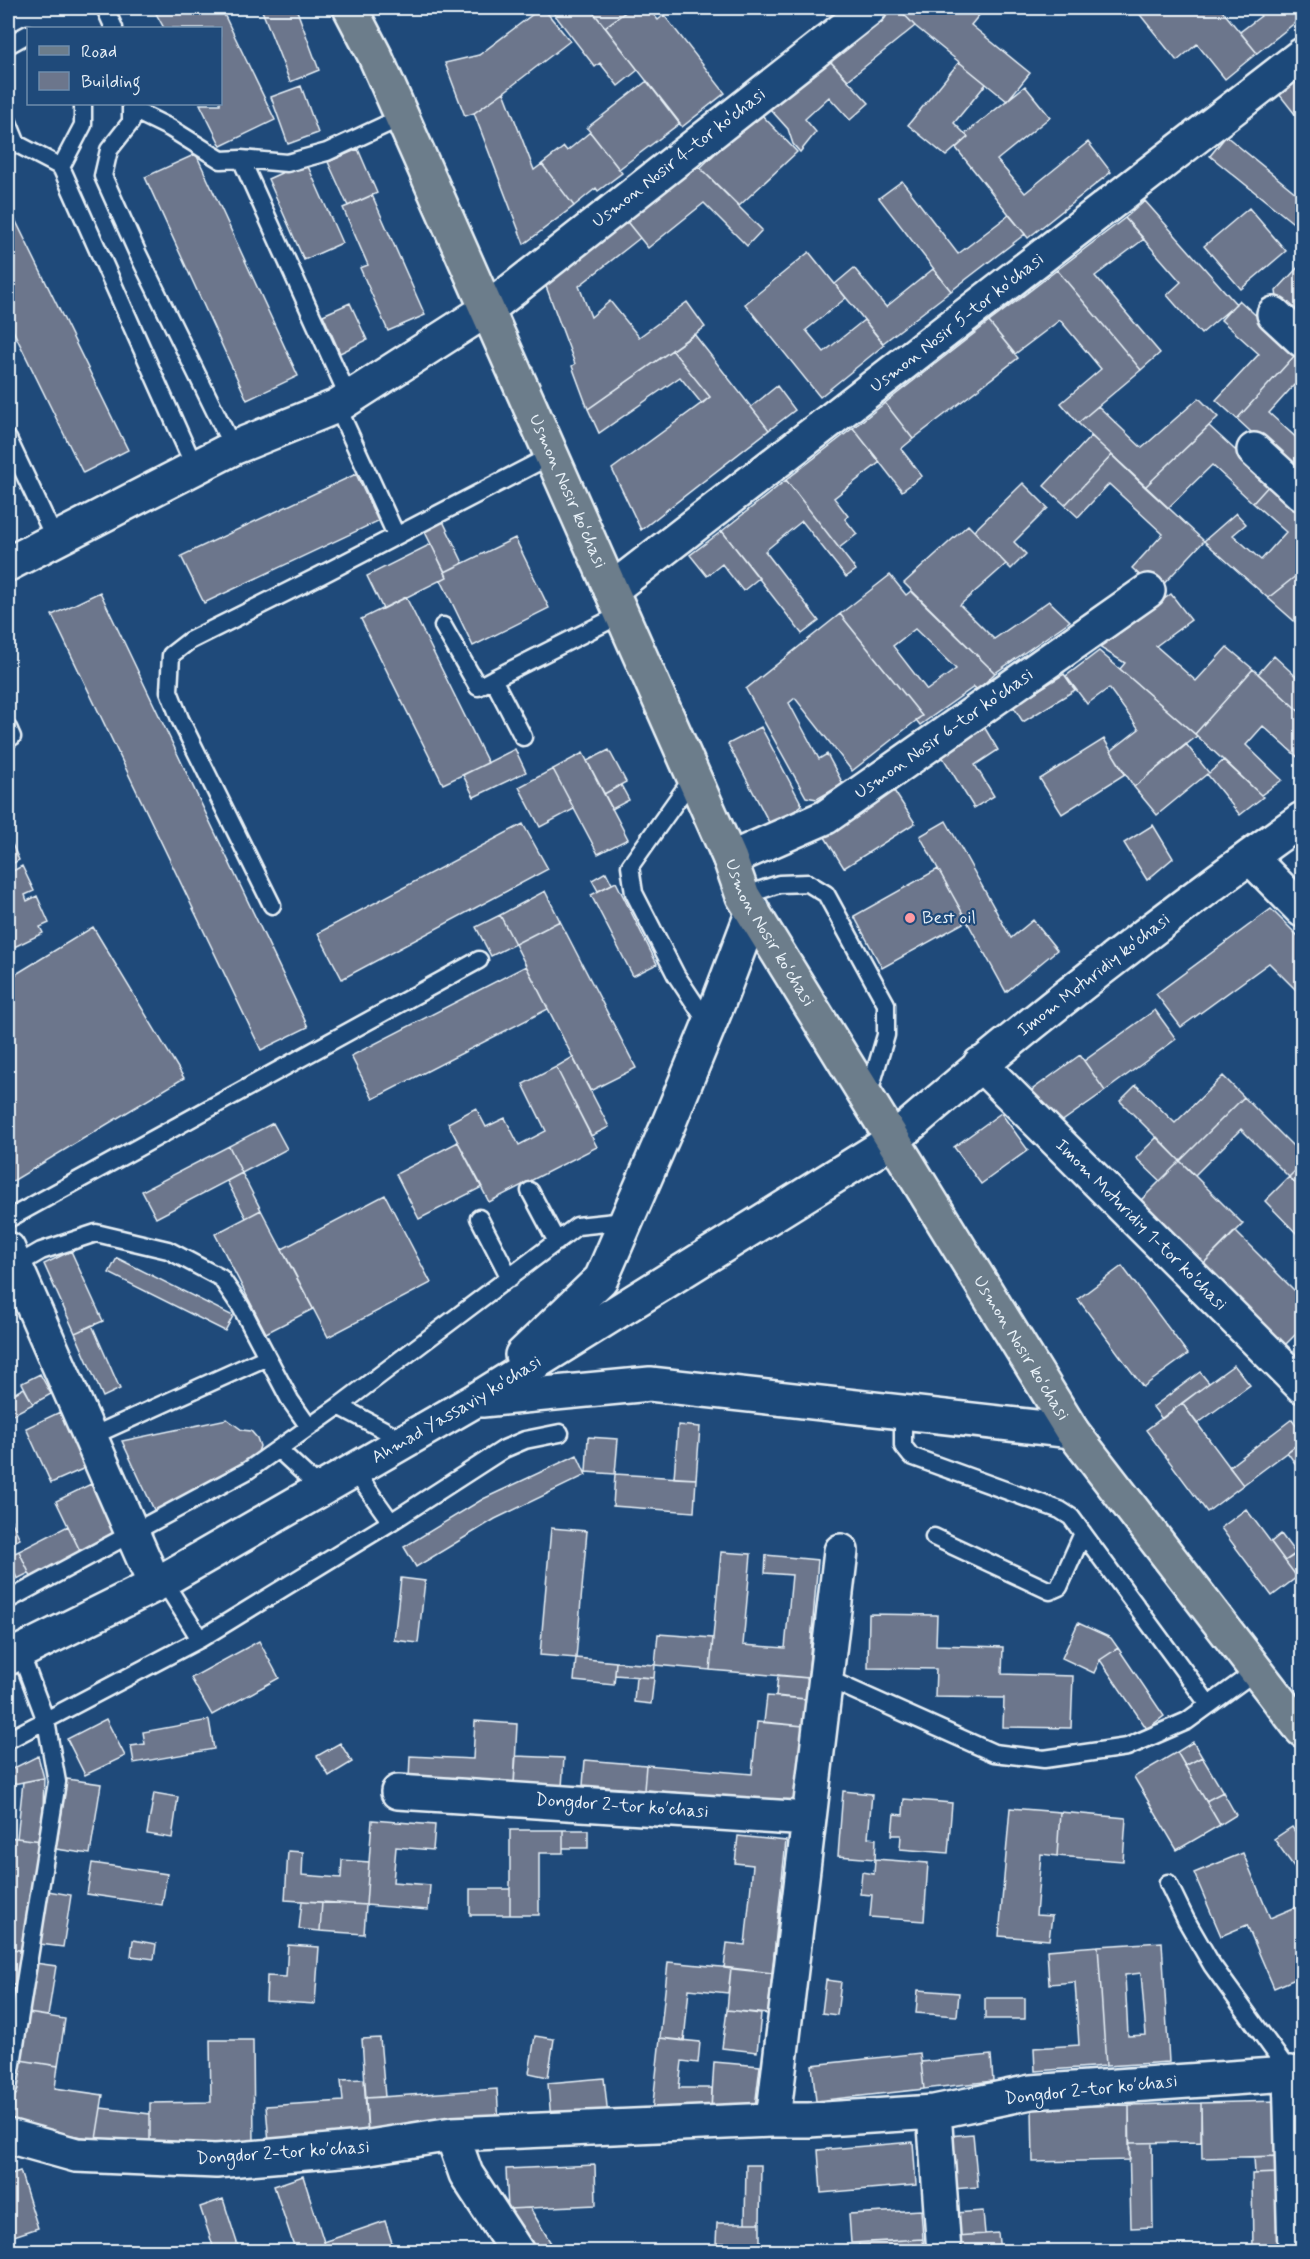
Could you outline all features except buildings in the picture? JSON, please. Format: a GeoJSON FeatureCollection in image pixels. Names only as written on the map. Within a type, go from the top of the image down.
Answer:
{"type":"FeatureCollection","features":[{"type":"Feature","properties":{"kind":"main road","name":"Usmon Nosir ko‘chasi"},"geometry":{"type":"LineString","coordinates":[[359,9],[375,56],[748,903],[1072,1431],[1302,1730]]}},
{"type":"Feature","properties":{"kind":"street","name":"Usmon Nosir 4-tor koʻchasi"},"geometry":{"type":"LineString","coordinates":[[8,564],[233,448],[343,402],[488,309],[870,8]]}},
{"type":"Feature","properties":{"kind":"street","name":"Usmon Nosir 5-tor koʻchasi"},"geometry":{"type":"LineString","coordinates":[[617,602],[1302,55]]}},
{"type":"Feature","properties":{"kind":"street"},"geometry":{"type":"LineString","coordinates":[[1274,314],[1302,340]]}},
{"type":"Feature","properties":{"kind":"street"},"geometry":{"type":"LineString","coordinates":[[1254,450],[1302,494]]}},
{"type":"Feature","properties":{"kind":"street","name":"Usmon Nosir 6-tor koʻchasi"},"geometry":{"type":"LineString","coordinates":[[730,859],[826,817],[1148,591]]}},
{"type":"Feature","properties":{"kind":"street","name":"Imom Moturidiy koʻchasi"},"geometry":{"type":"LineString","coordinates":[[893,1140],[980,1064],[1128,947],[1302,819]]}},
{"type":"Feature","properties":{"kind":"street"},"geometry":{"type":"LineString","coordinates":[[1250,856],[1302,910]]}},
{"type":"Feature","properties":{"kind":"street"},"geometry":{"type":"LineString","coordinates":[[474,1401],[601,1279],[709,1025],[748,903]]}},
{"type":"Feature","properties":{"kind":"street","name":"Imom Moturidiy 1-tor koʻchasi"},"geometry":{"type":"LineString","coordinates":[[980,1064],[1302,1386]]}},
{"type":"Feature","properties":{"kind":"street","name":"Ahmad Yassaviy ko'chasi"},"geometry":{"type":"LineString","coordinates":[[14,1655],[159,1582],[474,1401],[893,1140]]}},
{"type":"Feature","properties":{"kind":"street"},"geometry":{"type":"LineString","coordinates":[[11,1258],[132,1533],[159,1582]]}},
{"type":"Feature","properties":{"kind":"street"},"geometry":{"type":"LineString","coordinates":[[474,1401],[650,1384],[1072,1431]]}},
{"type":"Feature","properties":{"kind":"street"},"geometry":{"type":"LineString","coordinates":[[773,2120],[841,1551]]}},
{"type":"Feature","properties":{"kind":"street","name":"Dongdor 2-tor koʼchasi"},"geometry":{"type":"LineString","coordinates":[[398,1792],[809,1819]]}},
{"type":"Feature","properties":{"kind":"street"},"geometry":{"type":"LineString","coordinates":[[1295,2252],[1296,2073]]}},
{"type":"Feature","properties":{"kind":"street","name":"Dongdor 2-tor koʼchasi"},"geometry":{"type":"LineString","coordinates":[[8,2136],[76,2155],[216,2161],[363,2148],[452,2134],[809,2120],[934,2112],[1031,2092],[1296,2073]]}},
{"type":"Feature","properties":{"kind":"street"},"geometry":{"type":"LineString","coordinates":[[934,2112],[944,2252]]}},
{"type":"Feature","properties":{"kind":"street"},"geometry":{"type":"LineString","coordinates":[[452,2134],[466,2174],[514,2251]]}},
{"type":"Feature","properties":{"kind":"lane"},"geometry":{"type":"LineString","coordinates":[[105,8],[114,27]]}},
{"type":"Feature","properties":{"kind":"lane"},"geometry":{"type":"LineString","coordinates":[[8,45],[27,35]]}},
{"type":"Feature","properties":{"kind":"lane"},"geometry":{"type":"LineString","coordinates":[[61,166],[83,125],[83,105]]}},
{"type":"Feature","properties":{"kind":"lane"},"geometry":{"type":"LineString","coordinates":[[233,448],[138,254],[103,176],[109,150],[131,122],[131,106],[221,160],[241,159],[287,163],[327,152],[402,117]]}},
{"type":"Feature","properties":{"kind":"lane"},"geometry":{"type":"LineString","coordinates":[[8,122],[17,144],[61,166],[195,468]]}},
{"type":"Feature","properties":{"kind":"lane"},"geometry":{"type":"LineString","coordinates":[[241,159],[343,402],[396,536]]}},
{"type":"Feature","properties":{"kind":"lane"},"geometry":{"type":"LineString","coordinates":[[8,439],[55,538]]}},
{"type":"Feature","properties":{"kind":"lane"},"geometry":{"type":"LineString","coordinates":[[272,905],[180,719],[169,690],[171,655],[189,641],[552,455]]}},
{"type":"Feature","properties":{"kind":"lane"},"geometry":{"type":"LineString","coordinates":[[443,626],[478,687],[617,602]]}},
{"type":"Feature","properties":{"kind":"lane"},"geometry":{"type":"LineString","coordinates":[[493,679],[523,737]]}},
{"type":"Feature","properties":{"kind":"lane"},"geometry":{"type":"LineString","coordinates":[[694,776],[630,866],[634,892],[680,982],[709,1025]]}},
{"type":"Feature","properties":{"kind":"lane"},"geometry":{"type":"LineString","coordinates":[[748,903],[778,884],[808,883],[826,894],[886,1004],[886,1035],[867,1097]]}},
{"type":"Feature","properties":{"kind":"lane"},"geometry":{"type":"LineString","coordinates":[[8,1219],[479,960]]}},
{"type":"Feature","properties":{"kind":"lane"},"geometry":{"type":"LineString","coordinates":[[530,1191],[556,1242]]}},
{"type":"Feature","properties":{"kind":"lane"},"geometry":{"type":"LineString","coordinates":[[479,1218],[510,1278]]}},
{"type":"Feature","properties":{"kind":"lane"},"geometry":{"type":"LineString","coordinates":[[8,1600],[247,1471],[339,1406],[577,1226],[625,1221]]}},
{"type":"Feature","properties":{"kind":"lane"},"geometry":{"type":"LineString","coordinates":[[11,1258],[96,1233],[168,1250],[220,1278],[241,1307],[290,1400],[309,1427]]}},
{"type":"Feature","properties":{"kind":"lane"},"geometry":{"type":"LineString","coordinates":[[90,1437],[267,1357]]}},
{"type":"Feature","properties":{"kind":"lane"},"geometry":{"type":"LineString","coordinates":[[339,1406],[405,1441]]}},
{"type":"Feature","properties":{"kind":"lane"},"geometry":{"type":"LineString","coordinates":[[903,1412],[903,1446],[911,1456],[1060,1510],[1071,1517],[1209,1705]]}},
{"type":"Feature","properties":{"kind":"lane"},"geometry":{"type":"LineString","coordinates":[[8,1740],[200,1639],[391,1522],[504,1449],[525,1440],[560,1433]]}},
{"type":"Feature","properties":{"kind":"lane"},"geometry":{"type":"LineString","coordinates":[[278,1449],[321,1489]]}},
{"type":"Feature","properties":{"kind":"lane"},"geometry":{"type":"LineString","coordinates":[[354,1470],[391,1522]]}},
{"type":"Feature","properties":{"kind":"lane"},"geometry":{"type":"LineString","coordinates":[[934,1537],[1050,1591],[1059,1587],[1083,1533]]}},
{"type":"Feature","properties":{"kind":"lane"},"geometry":{"type":"LineString","coordinates":[[159,1582],[200,1639]]}},
{"type":"Feature","properties":{"kind":"lane"},"geometry":{"type":"LineString","coordinates":[[8,2089],[57,1782],[46,1720],[14,1655]]}},
{"type":"Feature","properties":{"kind":"lane"},"geometry":{"type":"LineString","coordinates":[[826,1678],[994,1754],[1044,1759],[1127,1747],[1187,1721],[1257,1670]]}},
{"type":"Feature","properties":{"kind":"lane"},"geometry":{"type":"LineString","coordinates":[[1168,1883],[1212,1965],[1296,2073]]}},
{"type":"Feature","properties":{"kind":"place","name":"Best oil"},"geometry":{"type":"Point","coordinates":[910,918]}}]}
